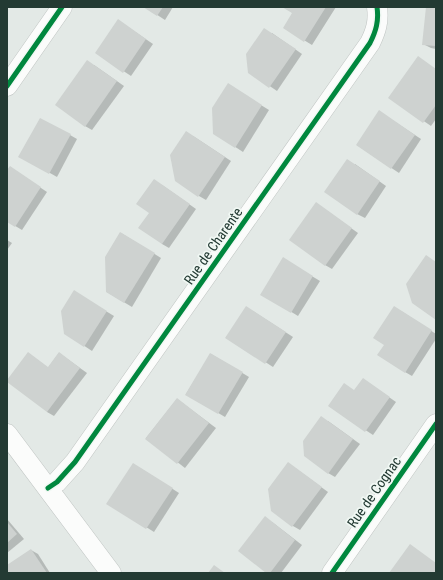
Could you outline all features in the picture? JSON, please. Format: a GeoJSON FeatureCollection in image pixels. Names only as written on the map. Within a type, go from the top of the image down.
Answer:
{"type":"FeatureCollection","features":[{"type":"Feature","properties":{"kind":"street"},"geometry":{"type":"LineString","coordinates":[[7,86],[62,7]]}},
{"type":"Feature","properties":{"kind":"street","name":"Rue de Charente"},"geometry":{"type":"LineString","coordinates":[[48,488],[57,482],[75,462],[370,43],[375,34],[378,22],[378,7]]}},
{"type":"Feature","properties":{"kind":"street","name":"Rue de Cognac"},"geometry":{"type":"LineString","coordinates":[[332,573],[436,424]]}},
{"type":"Feature","properties":{"kind":"street"},"geometry":{"type":"LineString","coordinates":[[7,434],[111,573]]}},
{"type":"Feature","properties":{"kind":"building"},"geometry":{"type":"Polygon","coordinates":[[[143,7],[163,7],[157,16],[143,7]]]}},
{"type":"Feature","properties":{"kind":"building"},"geometry":{"type":"Polygon","coordinates":[[[282,7],[326,7],[304,42],[283,28],[292,13],[282,7]]]}},
{"type":"Feature","properties":{"kind":"building"},"geometry":{"type":"Polygon","coordinates":[[[426,7],[436,7],[436,46],[422,45],[426,7]]]}},
{"type":"Feature","properties":{"kind":"building"},"geometry":{"type":"Polygon","coordinates":[[[118,19],[146,39],[123,73],[95,53],[118,19]]]}},
{"type":"Feature","properties":{"kind":"building"},"geometry":{"type":"Polygon","coordinates":[[[264,28],[296,49],[269,88],[248,73],[246,54],[264,28]]]}},
{"type":"Feature","properties":{"kind":"building"},"geometry":{"type":"Polygon","coordinates":[[[418,56],[436,69],[436,105],[423,123],[388,98],[418,56]]]}},
{"type":"Feature","properties":{"kind":"building"},"geometry":{"type":"Polygon","coordinates":[[[87,60],[117,81],[85,127],[55,105],[87,60]]]}},
{"type":"Feature","properties":{"kind":"building"},"geometry":{"type":"Polygon","coordinates":[[[228,83],[262,105],[235,148],[213,134],[212,108],[228,83]]]}},
{"type":"Feature","properties":{"kind":"building"},"geometry":{"type":"Polygon","coordinates":[[[379,110],[415,135],[391,169],[356,145],[379,110]]]}},
{"type":"Feature","properties":{"kind":"building"},"geometry":{"type":"Polygon","coordinates":[[[40,118],[71,134],[49,174],[18,157],[40,118]]]}},
{"type":"Feature","properties":{"kind":"building"},"geometry":{"type":"Polygon","coordinates":[[[186,131],[225,157],[198,197],[175,181],[170,155],[186,131]]]}},
{"type":"Feature","properties":{"kind":"building"},"geometry":{"type":"Polygon","coordinates":[[[347,159],[380,181],[357,215],[324,192],[347,159]]]}},
{"type":"Feature","properties":{"kind":"building"},"geometry":{"type":"Polygon","coordinates":[[[10,166],[41,187],[15,227],[7,222],[7,170],[10,166]]]}},
{"type":"Feature","properties":{"kind":"building"},"geometry":{"type":"Polygon","coordinates":[[[154,179],[190,204],[162,244],[138,228],[149,213],[136,204],[154,179]]]}},
{"type":"Feature","properties":{"kind":"building"},"geometry":{"type":"Polygon","coordinates":[[[316,202],[352,228],[325,266],[289,240],[316,202]]]}},
{"type":"Feature","properties":{"kind":"building"},"geometry":{"type":"Polygon","coordinates":[[[120,232],[155,253],[124,303],[106,292],[105,257],[120,232]]]}},
{"type":"Feature","properties":{"kind":"building"},"geometry":{"type":"Polygon","coordinates":[[[426,255],[436,262],[436,320],[412,303],[406,284],[426,255]]]}},
{"type":"Feature","properties":{"kind":"building"},"geometry":{"type":"Polygon","coordinates":[[[283,257],[313,276],[291,313],[260,295],[283,257]]]}},
{"type":"Feature","properties":{"kind":"building"},"geometry":{"type":"Polygon","coordinates":[[[74,290],[107,311],[84,347],[64,334],[61,311],[74,290]]]}},
{"type":"Feature","properties":{"kind":"building"},"geometry":{"type":"Polygon","coordinates":[[[246,306],[286,332],[265,364],[225,338],[246,306]]]}},
{"type":"Feature","properties":{"kind":"building"},"geometry":{"type":"Polygon","coordinates":[[[394,306],[432,330],[405,373],[377,355],[384,345],[373,338],[394,306]]]}},
{"type":"Feature","properties":{"kind":"building"},"geometry":{"type":"Polygon","coordinates":[[[28,352],[48,367],[59,352],[80,368],[47,412],[7,382],[28,352]]]}},
{"type":"Feature","properties":{"kind":"building"},"geometry":{"type":"Polygon","coordinates":[[[210,353],[243,372],[218,414],[185,395],[210,353]]]}},
{"type":"Feature","properties":{"kind":"building"},"geometry":{"type":"Polygon","coordinates":[[[363,378],[390,397],[365,432],[328,406],[344,383],[354,390],[363,378]]]}},
{"type":"Feature","properties":{"kind":"building"},"geometry":{"type":"Polygon","coordinates":[[[177,398],[209,423],[177,464],[145,439],[177,398]]]}},
{"type":"Feature","properties":{"kind":"building"},"geometry":{"type":"Polygon","coordinates":[[[321,416],[353,439],[328,474],[304,456],[303,441],[321,416]]]}},
{"type":"Feature","properties":{"kind":"building"},"geometry":{"type":"Polygon","coordinates":[[[288,462],[322,487],[292,527],[271,511],[268,489],[288,462]]]}},
{"type":"Feature","properties":{"kind":"building"},"geometry":{"type":"Polygon","coordinates":[[[133,463],[173,488],[146,529],[106,504],[133,463]]]}},
{"type":"Feature","properties":{"kind":"building"},"geometry":{"type":"Polygon","coordinates":[[[265,516],[295,540],[270,573],[266,573],[238,551],[265,516]]]}},
{"type":"Feature","properties":{"kind":"building"},"geometry":{"type":"Polygon","coordinates":[[[7,522],[17,534],[7,543],[7,522]]]}},
{"type":"Feature","properties":{"kind":"building"},"geometry":{"type":"Polygon","coordinates":[[[410,544],[436,563],[436,573],[389,573],[410,544]]]}},
{"type":"Feature","properties":{"kind":"building"},"geometry":{"type":"Polygon","coordinates":[[[31,549],[47,573],[7,573],[7,565],[31,549]]]}},
{"type":"Feature","properties":{"kind":"building"},"geometry":{"type":"Polygon","coordinates":[[[214,565],[225,573],[208,573],[214,565]]]}},
{"type":"Feature","properties":{"kind":"cycle path"},"geometry":{"type":"LineString","coordinates":[[7,86],[62,7]]}},
{"type":"Feature","properties":{"kind":"cycle path"},"geometry":{"type":"LineString","coordinates":[[48,488],[57,482],[75,462],[370,43],[378,17],[377,7]]}},
{"type":"Feature","properties":{"kind":"cycle path"},"geometry":{"type":"LineString","coordinates":[[332,573],[436,424]]}}]}
